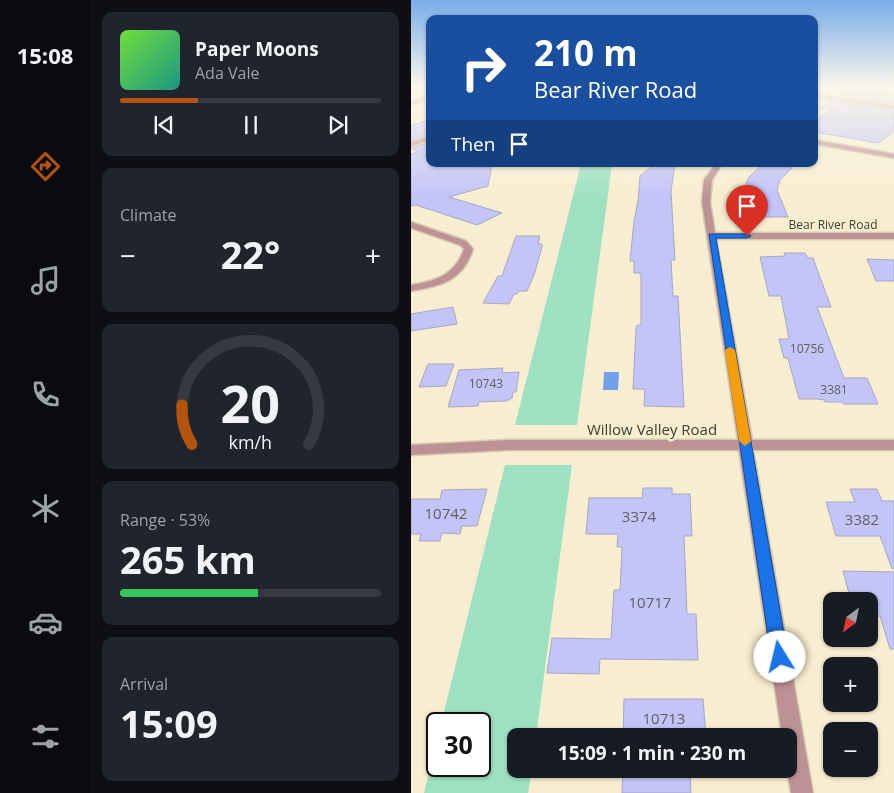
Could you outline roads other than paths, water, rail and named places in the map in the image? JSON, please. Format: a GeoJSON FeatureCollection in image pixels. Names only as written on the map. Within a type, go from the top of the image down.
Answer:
{"type":"FeatureCollection","features":[{"type":"Feature","properties":{"kind":"street"},"geometry":{"type":"LineString","coordinates":[[411,144],[426,139]]}},
{"type":"Feature","properties":{"kind":"street"},"geometry":{"type":"LineString","coordinates":[[818,143],[894,156]]}},
{"type":"Feature","properties":{"kind":"street"},"geometry":{"type":"LineString","coordinates":[[717,167],[706,187],[706,202],[802,793]]}},
{"type":"Feature","properties":{"kind":"street"},"geometry":{"type":"LineString","coordinates":[[411,225],[460,241],[467,246],[468,253],[461,268],[454,275],[436,284],[411,288]]}},
{"type":"Feature","properties":{"kind":"street","name":"Bear River Road"},"geometry":{"type":"LineString","coordinates":[[711,236],[894,236]]}},
{"type":"Feature","properties":{"kind":"street","name":"Willow Valley Road"},"geometry":{"type":"LineString","coordinates":[[411,450],[479,445],[894,445]]}},
{"type":"Feature","properties":{"kind":"water"},"geometry":{"type":"Polygon","coordinates":[[[604,372],[619,372],[618,390],[603,390],[604,372]]]}}]}
